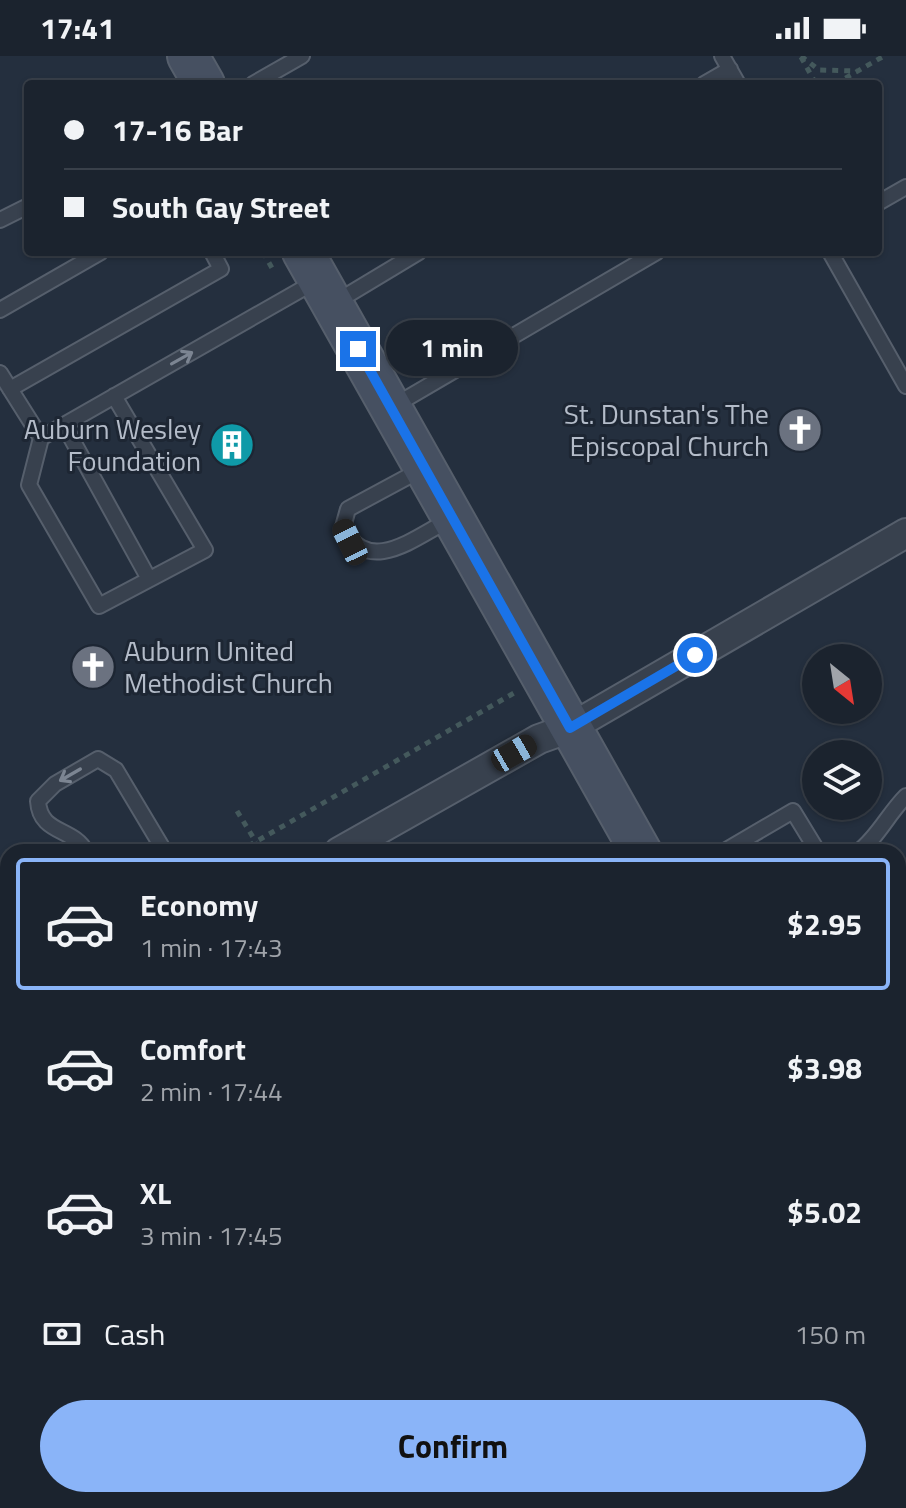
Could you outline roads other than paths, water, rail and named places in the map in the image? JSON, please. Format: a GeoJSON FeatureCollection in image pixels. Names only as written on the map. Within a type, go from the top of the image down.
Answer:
{"type":"FeatureCollection","features":[{"type":"Feature","properties":{"kind":"street"},"geometry":{"type":"LineString","coordinates":[[318,279],[636,844]]}},
{"type":"Feature","properties":{"kind":"street"},"geometry":{"type":"LineString","coordinates":[[353,844],[539,739],[570,728],[906,533]]}},
{"type":"Feature","properties":{"kind":"lane"},"geometry":{"type":"LineString","coordinates":[[260,80],[302,56]]}},
{"type":"Feature","properties":{"kind":"lane"},"geometry":{"type":"LineString","coordinates":[[708,80],[726,62],[736,80]]}},
{"type":"Feature","properties":{"kind":"lane"},"geometry":{"type":"LineString","coordinates":[[882,201],[906,187]]}},
{"type":"Feature","properties":{"kind":"lane"},"geometry":{"type":"LineString","coordinates":[[0,220],[24,208]]}},
{"type":"Feature","properties":{"kind":"lane"},"geometry":{"type":"LineString","coordinates":[[0,310],[94,256]]}},
{"type":"Feature","properties":{"kind":"lane"},"geometry":{"type":"LineString","coordinates":[[10,389],[221,269],[214,256]]}},
{"type":"Feature","properties":{"kind":"lane"},"geometry":{"type":"LineString","coordinates":[[114,396],[205,550],[99,606],[29,485],[41,438],[64,425],[114,396],[318,279],[404,256]]}},
{"type":"Feature","properties":{"kind":"lane"},"geometry":{"type":"LineString","coordinates":[[390,408],[650,256]]}},
{"type":"Feature","properties":{"kind":"lane"},"geometry":{"type":"LineString","coordinates":[[832,256],[906,386]]}},
{"type":"Feature","properties":{"kind":"lane"},"geometry":{"type":"LineString","coordinates":[[0,373],[41,438]]}},
{"type":"Feature","properties":{"kind":"lane"},"geometry":{"type":"LineString","coordinates":[[64,425],[149,579]]}},
{"type":"Feature","properties":{"kind":"lane"},"geometry":{"type":"LineString","coordinates":[[424,468],[348,509],[343,527],[350,542],[368,553],[385,552],[452,519]]}},
{"type":"Feature","properties":{"kind":"lane"},"geometry":{"type":"LineString","coordinates":[[80,844],[74,837],[47,825],[39,813],[38,801],[55,784],[98,759],[116,770],[160,844]]}},
{"type":"Feature","properties":{"kind":"lane"},"geometry":{"type":"LineString","coordinates":[[867,844],[878,834],[886,816],[906,796]]}},
{"type":"Feature","properties":{"kind":"lane"},"geometry":{"type":"LineString","coordinates":[[737,844],[793,811],[813,844]]}},
{"type":"Feature","properties":{"kind":"place","name":"St. Dunstan's The Episcopal Church"},"geometry":{"type":"Point","coordinates":[800,430]}},
{"type":"Feature","properties":{"kind":"place","name":"Auburn Wesley Foundation"},"geometry":{"type":"Point","coordinates":[232,445]}},
{"type":"Feature","properties":{"kind":"place","name":"Auburn United Methodist Church"},"geometry":{"type":"Point","coordinates":[93,667]}}]}
